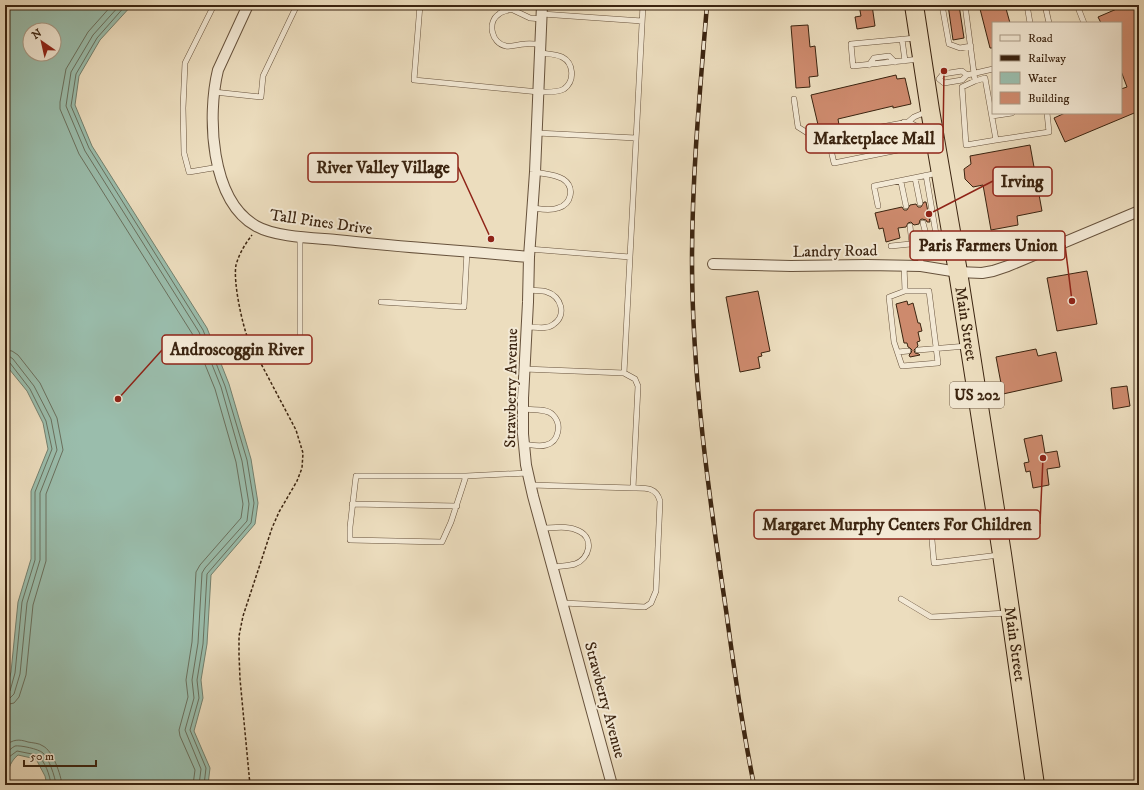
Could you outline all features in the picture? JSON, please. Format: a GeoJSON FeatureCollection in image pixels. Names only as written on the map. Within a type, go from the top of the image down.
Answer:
{"type":"FeatureCollection","features":[{"type":"Feature","properties":{"kind":"highway","name":"Main Street"},"geometry":{"type":"LineString","coordinates":[[914,5],[923,58],[933,80],[930,110],[934,131],[933,174],[944,238],[958,272],[1011,613],[1035,785]]}},
{"type":"Feature","properties":{"kind":"street","name":"Tall Pines Drive"},"geometry":{"type":"LineString","coordinates":[[248,5],[218,70],[214,92],[213,135],[219,167],[225,188],[232,204],[244,217],[255,226],[263,230],[300,236],[376,245],[467,252],[529,253]]}},
{"type":"Feature","properties":{"kind":"street","name":"Strawberry Avenue"},"geometry":{"type":"LineString","coordinates":[[542,13],[524,369],[524,444],[528,472],[542,528],[612,785]]}},
{"type":"Feature","properties":{"kind":"street","name":"Landry Road"},"geometry":{"type":"LineString","coordinates":[[713,264],[791,266],[904,265],[958,272],[982,273],[994,271],[1139,211]]}},
{"type":"Feature","properties":{"kind":"lane"},"geometry":{"type":"LineString","coordinates":[[214,5],[185,63],[183,108],[184,153],[189,172],[219,167]]}},
{"type":"Feature","properties":{"kind":"lane"},"geometry":{"type":"LineString","coordinates":[[214,92],[261,97],[263,76],[298,5]]}},
{"type":"Feature","properties":{"kind":"lane"},"geometry":{"type":"LineString","coordinates":[[420,5],[414,80],[539,92],[551,92],[564,89],[569,84],[572,77],[572,69],[568,62],[563,58],[541,49],[526,44],[506,46],[498,41],[494,36],[492,29],[493,21],[499,14],[511,9],[530,18],[542,13],[642,20]]}},
{"type":"Feature","properties":{"kind":"lane"},"geometry":{"type":"LineString","coordinates":[[624,373],[643,5]]}},
{"type":"Feature","properties":{"kind":"lane"},"geometry":{"type":"LineString","coordinates":[[942,5],[946,13],[949,44],[960,48],[971,46]]}},
{"type":"Feature","properties":{"kind":"lane"},"geometry":{"type":"LineString","coordinates":[[1027,5],[1030,22]]}},
{"type":"Feature","properties":{"kind":"lane"},"geometry":{"type":"LineString","coordinates":[[1045,5],[1049,22]]}},
{"type":"Feature","properties":{"kind":"lane"},"geometry":{"type":"LineString","coordinates":[[1077,5],[1084,22]]}},
{"type":"Feature","properties":{"kind":"lane"},"geometry":{"type":"LineString","coordinates":[[960,11],[966,8]]}},
{"type":"Feature","properties":{"kind":"lane"},"geometry":{"type":"LineString","coordinates":[[966,8],[965,24],[971,46],[975,81]]}},
{"type":"Feature","properties":{"kind":"lane"},"geometry":{"type":"LineString","coordinates":[[920,38],[850,44],[853,66],[923,58]]}},
{"type":"Feature","properties":{"kind":"lane"},"geometry":{"type":"LineString","coordinates":[[902,40],[904,61]]}},
{"type":"Feature","properties":{"kind":"lane"},"geometry":{"type":"LineString","coordinates":[[933,80],[944,83],[962,80],[967,74],[992,69]]}},
{"type":"Feature","properties":{"kind":"lane"},"geometry":{"type":"LineString","coordinates":[[933,80],[943,74],[962,71],[967,74]]}},
{"type":"Feature","properties":{"kind":"lane"},"geometry":{"type":"LineString","coordinates":[[996,140],[985,78],[975,81],[962,88],[966,145],[1049,132],[1047,114]]}},
{"type":"Feature","properties":{"kind":"lane"},"geometry":{"type":"LineString","coordinates":[[794,99],[798,127],[817,139],[906,122],[930,110]]}},
{"type":"Feature","properties":{"kind":"lane"},"geometry":{"type":"LineString","coordinates":[[992,116],[1005,114]]}},
{"type":"Feature","properties":{"kind":"lane"},"geometry":{"type":"LineString","coordinates":[[828,137],[834,163],[908,148],[906,122]]}},
{"type":"Feature","properties":{"kind":"lane"},"geometry":{"type":"LineString","coordinates":[[906,122],[934,131]]}},
{"type":"Feature","properties":{"kind":"lane"},"geometry":{"type":"LineString","coordinates":[[537,133],[636,138]]}},
{"type":"Feature","properties":{"kind":"lane"},"geometry":{"type":"LineString","coordinates":[[533,208],[559,208],[566,204],[571,196],[568,182],[556,175],[535,172]]}},
{"type":"Feature","properties":{"kind":"lane"},"geometry":{"type":"LineString","coordinates":[[878,206],[874,186],[901,182],[933,174]]}},
{"type":"Feature","properties":{"kind":"lane"},"geometry":{"type":"LineString","coordinates":[[915,178],[920,203]]}},
{"type":"Feature","properties":{"kind":"lane"},"geometry":{"type":"LineString","coordinates":[[901,182],[906,206]]}},
{"type":"Feature","properties":{"kind":"lane"},"geometry":{"type":"LineString","coordinates":[[923,223],[928,242]]}},
{"type":"Feature","properties":{"kind":"lane"},"geometry":{"type":"LineString","coordinates":[[910,226],[912,244]]}},
{"type":"Feature","properties":{"kind":"lane"},"geometry":{"type":"LineString","coordinates":[[300,236],[300,342]]}},
{"type":"Feature","properties":{"kind":"lane"},"geometry":{"type":"LineString","coordinates":[[891,246],[928,242],[944,238]]}},
{"type":"Feature","properties":{"kind":"lane"},"geometry":{"type":"LineString","coordinates":[[920,243],[921,266]]}},
{"type":"Feature","properties":{"kind":"lane"},"geometry":{"type":"LineString","coordinates":[[381,302],[464,308],[467,252]]}},
{"type":"Feature","properties":{"kind":"lane"},"geometry":{"type":"LineString","coordinates":[[529,253],[630,257]]}},
{"type":"Feature","properties":{"kind":"lane"},"geometry":{"type":"LineString","coordinates":[[904,265],[905,291]]}},
{"type":"Feature","properties":{"kind":"lane"},"geometry":{"type":"LineString","coordinates":[[527,327],[546,328],[555,324],[562,309],[560,302],[555,296],[548,292],[528,290]]}},
{"type":"Feature","properties":{"kind":"lane"},"geometry":{"type":"LineString","coordinates":[[905,291],[929,292],[938,362],[902,366],[894,342],[888,297],[905,291]]}},
{"type":"Feature","properties":{"kind":"lane"},"geometry":{"type":"LineString","coordinates":[[918,350],[969,346]]}},
{"type":"Feature","properties":{"kind":"lane"},"geometry":{"type":"LineString","coordinates":[[898,352],[908,351]]}},
{"type":"Feature","properties":{"kind":"lane"},"geometry":{"type":"LineString","coordinates":[[524,369],[624,373],[635,379],[638,386],[633,488]]}},
{"type":"Feature","properties":{"kind":"lane"},"geometry":{"type":"LineString","coordinates":[[523,409],[546,411],[553,414],[559,428],[554,440],[548,444],[542,446],[524,444]]}},
{"type":"Feature","properties":{"kind":"lane"},"geometry":{"type":"LineString","coordinates":[[466,476],[452,522],[442,542],[350,540],[352,504],[356,476],[466,476],[528,472]]}},
{"type":"Feature","properties":{"kind":"lane"},"geometry":{"type":"LineString","coordinates":[[531,485],[648,488],[658,495],[660,501],[656,591],[651,603],[645,607],[563,603]]}},
{"type":"Feature","properties":{"kind":"lane"},"geometry":{"type":"LineString","coordinates":[[352,504],[457,506]]}},
{"type":"Feature","properties":{"kind":"lane"},"geometry":{"type":"LineString","coordinates":[[542,528],[566,527],[580,531],[586,536],[589,544],[588,554],[582,560],[574,565],[553,567]]}},
{"type":"Feature","properties":{"kind":"lane"},"geometry":{"type":"LineString","coordinates":[[932,540],[934,563],[1002,554]]}},
{"type":"Feature","properties":{"kind":"lane"},"geometry":{"type":"LineString","coordinates":[[901,599],[931,617],[1011,613]]}},
{"type":"Feature","properties":{"kind":"path"},"geometry":{"type":"LineString","coordinates":[[250,785],[238,655],[239,636],[243,616],[272,528],[279,512],[297,481],[302,468],[303,460],[302,446],[296,430],[248,339],[243,326],[235,271],[241,253],[253,234]]}},
{"type":"Feature","properties":{"kind":"water"},"geometry":{"type":"Polygon","coordinates":[[[5,5],[132,5],[100,40],[79,76],[75,105],[92,146],[207,328],[229,384],[251,459],[258,503],[255,524],[211,575],[207,644],[201,680],[203,698],[194,731],[210,768],[208,785],[47,785],[45,776],[36,759],[18,755],[10,765],[5,785],[5,696],[11,672],[18,602],[31,559],[31,491],[48,449],[43,423],[27,391],[5,364],[5,5]]]}},
{"type":"Feature","properties":{"kind":"building"},"geometry":{"type":"Polygon","coordinates":[[[859,5],[872,5],[875,26],[857,29],[855,17],[861,16],[859,5]]]}},
{"type":"Feature","properties":{"kind":"building"},"geometry":{"type":"Polygon","coordinates":[[[948,5],[959,5],[964,38],[953,40],[948,5]]]}},
{"type":"Feature","properties":{"kind":"building"},"geometry":{"type":"Polygon","coordinates":[[[979,5],[1005,5],[1010,22],[992,22],[992,48],[990,48],[979,5]]]}},
{"type":"Feature","properties":{"kind":"building"},"geometry":{"type":"Polygon","coordinates":[[[1126,5],[1139,5],[1139,111],[1065,142],[1054,118],[1063,114],[1122,114],[1122,89],[1127,87],[1122,74],[1122,22],[1100,22],[1098,17],[1126,5]]]}},
{"type":"Feature","properties":{"kind":"building"},"geometry":{"type":"Polygon","coordinates":[[[808,25],[810,47],[815,46],[818,76],[809,77],[810,87],[796,88],[791,26],[808,25]]]}},
{"type":"Feature","properties":{"kind":"building"},"geometry":{"type":"Polygon","coordinates":[[[896,75],[897,79],[905,78],[911,104],[893,108],[893,106],[838,119],[839,125],[819,129],[811,95],[896,75]]]}},
{"type":"Feature","properties":{"kind":"building"},"geometry":{"type":"Polygon","coordinates":[[[1030,145],[1042,211],[1017,216],[1018,225],[991,230],[983,185],[973,187],[965,179],[964,169],[971,164],[970,156],[1030,145]]]}},
{"type":"Feature","properties":{"kind":"building"},"geometry":{"type":"Polygon","coordinates":[[[924,202],[926,202],[930,222],[922,219],[920,220],[919,224],[914,225],[911,222],[908,223],[906,227],[898,228],[900,238],[886,242],[883,228],[879,229],[875,213],[902,207],[904,210],[907,210],[910,205],[916,204],[918,207],[921,207],[924,202]]]}},
{"type":"Feature","properties":{"kind":"building"},"geometry":{"type":"Polygon","coordinates":[[[1087,271],[1097,324],[1057,331],[1047,278],[1087,271]]]}},
{"type":"Feature","properties":{"kind":"building"},"geometry":{"type":"Polygon","coordinates":[[[758,291],[770,351],[761,353],[762,356],[758,357],[760,368],[740,372],[726,297],[758,291]]]}},
{"type":"Feature","properties":{"kind":"building"},"geometry":{"type":"Polygon","coordinates":[[[907,301],[908,305],[913,303],[918,323],[920,323],[922,331],[918,332],[920,341],[917,342],[918,346],[914,350],[915,353],[920,355],[910,357],[909,355],[912,350],[908,347],[907,343],[904,343],[896,304],[907,301]]]}},
{"type":"Feature","properties":{"kind":"building"},"geometry":{"type":"Polygon","coordinates":[[[1036,349],[1038,356],[1056,352],[1062,381],[1003,394],[996,357],[1036,349]]]}},
{"type":"Feature","properties":{"kind":"building"},"geometry":{"type":"Polygon","coordinates":[[[1127,386],[1130,406],[1113,409],[1111,388],[1127,386]]]}},
{"type":"Feature","properties":{"kind":"building"},"geometry":{"type":"Polygon","coordinates":[[[1042,435],[1045,453],[1057,451],[1060,467],[1047,469],[1049,485],[1033,488],[1030,471],[1026,472],[1024,463],[1029,462],[1024,439],[1042,435]]]}},
{"type":"Feature","properties":{"kind":"railway"},"geometry":{"type":"LineString","coordinates":[[707,5],[693,197],[692,261],[695,348],[698,392],[708,480],[738,698],[754,785]]}},
{"type":"Feature","properties":{"kind":"place","name":"Marketplace Mall"},"geometry":{"type":"Point","coordinates":[944,71]}},
{"type":"Feature","properties":{"kind":"place","name":"Irving"},"geometry":{"type":"Point","coordinates":[929,214]}},
{"type":"Feature","properties":{"kind":"place","name":"River Valley Village"},"geometry":{"type":"Point","coordinates":[491,239]}},
{"type":"Feature","properties":{"kind":"place","name":"Paris Farmers Union"},"geometry":{"type":"Point","coordinates":[1072,301]}},
{"type":"Feature","properties":{"kind":"place","name":"Androscoggin River"},"geometry":{"type":"Point","coordinates":[118,399]}},
{"type":"Feature","properties":{"kind":"place","name":"Margaret Murphy Centers For Children"},"geometry":{"type":"Point","coordinates":[1043,458]}}]}
